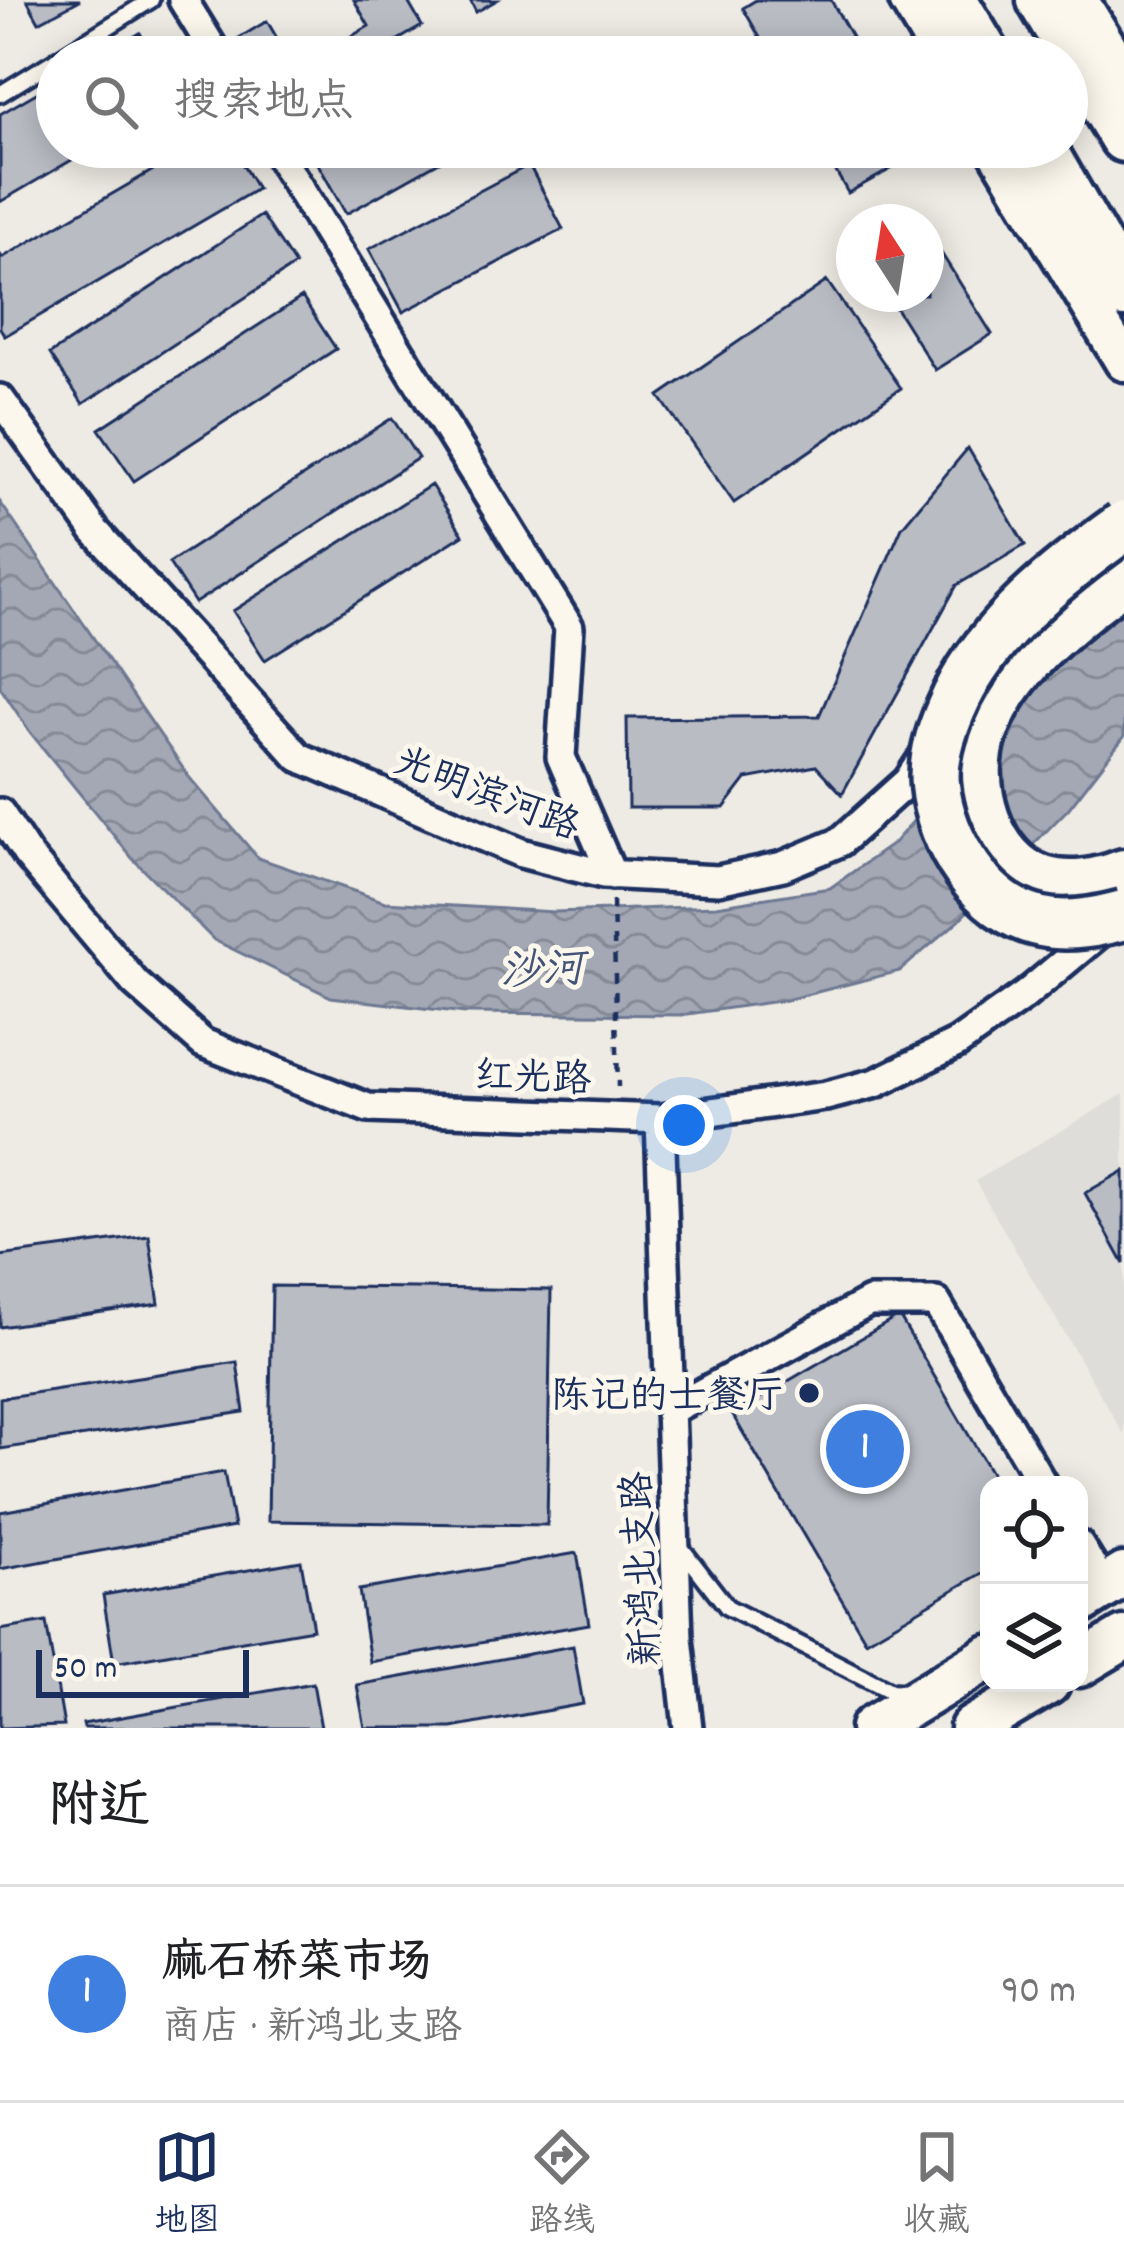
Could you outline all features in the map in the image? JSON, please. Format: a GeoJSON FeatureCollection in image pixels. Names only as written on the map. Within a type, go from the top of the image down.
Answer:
{"type":"FeatureCollection","features":[{"type":"Feature","properties":{"kind":"highway"},"geometry":{"type":"LineString","coordinates":[[952,0],[973,36]]}},
{"type":"Feature","properties":{"kind":"highway"},"geometry":{"type":"LineString","coordinates":[[1060,10],[1077,36]]}},
{"type":"Feature","properties":{"kind":"highway"},"geometry":{"type":"LineString","coordinates":[[1088,54],[1118,101]]}},
{"type":"Feature","properties":{"kind":"highway"},"geometry":{"type":"LineString","coordinates":[[1053,168],[1124,293]]}},
{"type":"Feature","properties":{"kind":"highway"},"geometry":{"type":"LineString","coordinates":[[1124,526],[1071,564],[1021,611],[986,653],[959,691],[943,727],[934,784],[946,831],[969,872],[998,902],[1039,922],[1080,924],[1124,914]]}},
{"type":"Feature","properties":{"kind":"highway"},"geometry":{"type":"LineString","coordinates":[[1124,577],[1053,635],[1000,696],[982,734],[975,779],[986,821],[1004,854],[1040,880],[1079,885],[1124,874]]}},
{"type":"Feature","properties":{"kind":"main road"},"geometry":{"type":"LineString","coordinates":[[908,0],[929,36]]}},
{"type":"Feature","properties":{"kind":"main road"},"geometry":{"type":"LineString","coordinates":[[1008,168],[1124,362]]}},
{"type":"Feature","properties":{"kind":"main road"},"geometry":{"type":"LineString","coordinates":[[1088,1661],[1121,1646]]}},
{"type":"Feature","properties":{"kind":"main road"},"geometry":{"type":"LineString","coordinates":[[872,1728],[980,1663]]}},
{"type":"Feature","properties":{"kind":"main road"},"geometry":{"type":"LineString","coordinates":[[972,1728],[1033,1692]]}},
{"type":"Feature","properties":{"kind":"street"},"geometry":{"type":"LineString","coordinates":[[183,0],[205,36]]}},
{"type":"Feature","properties":{"kind":"street"},"geometry":{"type":"LineString","coordinates":[[287,168],[569,627],[561,757],[612,875]]}},
{"type":"Feature","properties":{"kind":"street","name":"光明滨河路"},"geometry":{"type":"LineString","coordinates":[[0,399],[95,531],[299,757],[521,853],[612,875],[718,880],[783,866],[840,842],[908,781],[1019,626],[1075,572],[1124,538]]}},
{"type":"Feature","properties":{"kind":"street","name":"红光路"},"geometry":{"type":"LineString","coordinates":[[0,813],[27,854],[135,983],[203,1043],[368,1108],[660,1119],[826,1096],[876,1084],[957,1043],[1124,914]]}},
{"type":"Feature","properties":{"kind":"street","name":"新鸿北支路"},"geometry":{"type":"LineString","coordinates":[[660,1119],[678,1638],[688,1728]]}},
{"type":"Feature","properties":{"kind":"street"},"geometry":{"type":"LineString","coordinates":[[671,1410],[869,1302],[935,1302],[1038,1476]]}},
{"type":"Feature","properties":{"kind":"street"},"geometry":{"type":"LineString","coordinates":[[1088,1561],[1103,1588]]}},
{"type":"Feature","properties":{"kind":"lane"},"geometry":{"type":"LineString","coordinates":[[93,36],[151,0]]}},
{"type":"Feature","properties":{"kind":"lane"},"geometry":{"type":"LineString","coordinates":[[0,94],[36,72]]}},
{"type":"Feature","properties":{"kind":"lane"},"geometry":{"type":"LineString","coordinates":[[1118,101],[1124,152]]}},
{"type":"Feature","properties":{"kind":"lane"},"geometry":{"type":"LineString","coordinates":[[1057,168],[1110,237]]}},
{"type":"Feature","properties":{"kind":"lane"},"geometry":{"type":"LineString","coordinates":[[675,1540],[728,1606],[891,1690],[929,1694]]}},
{"type":"Feature","properties":{"kind":"path"},"geometry":{"type":"LineString","coordinates":[[612,875],[617,1117]]}},
{"type":"Feature","properties":{"kind":"shaded area"},"geometry":{"type":"Polygon","coordinates":[[[1124,1094],[1124,1435],[975,1181],[1124,1094]]]}},
{"type":"Feature","properties":{"kind":"water","name":"沙河"},"geometry":{"type":"Polygon","coordinates":[[[0,502],[189,777],[258,858],[385,902],[555,912],[716,906],[830,888],[894,843],[1091,618],[1124,599],[1124,737],[1069,808],[956,923],[900,971],[786,1000],[681,1015],[465,1013],[331,997],[214,940],[132,858],[30,732],[0,687],[0,502]]]}},
{"type":"Feature","properties":{"kind":"building"},"geometry":{"type":"Polygon","coordinates":[[[27,0],[80,0],[39,22],[27,0]]]}},
{"type":"Feature","properties":{"kind":"building"},"geometry":{"type":"Polygon","coordinates":[[[354,0],[407,0],[422,26],[405,36],[352,36],[369,26],[354,0]]]}},
{"type":"Feature","properties":{"kind":"building"},"geometry":{"type":"Polygon","coordinates":[[[470,0],[497,0],[476,12],[470,0]]]}},
{"type":"Feature","properties":{"kind":"building"},"geometry":{"type":"Polygon","coordinates":[[[756,0],[831,0],[851,36],[759,36],[743,8],[756,0]]]}},
{"type":"Feature","properties":{"kind":"building"},"geometry":{"type":"Polygon","coordinates":[[[267,21],[276,36],[242,36],[267,21]]]}},
{"type":"Feature","properties":{"kind":"building"},"geometry":{"type":"Polygon","coordinates":[[[36,93],[36,168],[58,168],[0,202],[0,114],[36,93]]]}},
{"type":"Feature","properties":{"kind":"building"},"geometry":{"type":"Polygon","coordinates":[[[157,168],[244,168],[257,189],[5,336],[0,328],[0,254],[2,258],[157,168]]]}},
{"type":"Feature","properties":{"kind":"building"},"geometry":{"type":"Polygon","coordinates":[[[320,168],[428,168],[346,214],[320,168]]]}},
{"type":"Feature","properties":{"kind":"building"},"geometry":{"type":"Polygon","coordinates":[[[523,168],[531,168],[563,229],[403,312],[369,249],[523,168]]]}},
{"type":"Feature","properties":{"kind":"building"},"geometry":{"type":"Polygon","coordinates":[[[834,168],[893,168],[848,193],[834,168]]]}},
{"type":"Feature","properties":{"kind":"building"},"geometry":{"type":"Polygon","coordinates":[[[262,215],[295,265],[83,404],[50,354],[262,215]]]}},
{"type":"Feature","properties":{"kind":"building"},"geometry":{"type":"Polygon","coordinates":[[[944,258],[992,334],[935,370],[898,312],[944,312],[944,258]]]}},
{"type":"Feature","properties":{"kind":"building"},"geometry":{"type":"Polygon","coordinates":[[[827,281],[836,294],[836,312],[848,312],[901,388],[734,503],[659,396],[827,281]]]}},
{"type":"Feature","properties":{"kind":"building"},"geometry":{"type":"Polygon","coordinates":[[[302,297],[336,349],[134,481],[99,429],[302,297]]]}},
{"type":"Feature","properties":{"kind":"building"},"geometry":{"type":"Polygon","coordinates":[[[392,418],[418,458],[195,603],[169,563],[392,418]]]}},
{"type":"Feature","properties":{"kind":"building"},"geometry":{"type":"Polygon","coordinates":[[[968,448],[1025,545],[957,585],[842,794],[816,766],[746,779],[724,808],[628,808],[627,718],[819,716],[902,527],[968,448]]]}},
{"type":"Feature","properties":{"kind":"building"},"geometry":{"type":"Polygon","coordinates":[[[431,485],[463,535],[265,660],[233,611],[431,485]]]}},
{"type":"Feature","properties":{"kind":"building"},"geometry":{"type":"Polygon","coordinates":[[[1124,1171],[1124,1264],[1085,1193],[1124,1171]]]}},
{"type":"Feature","properties":{"kind":"building"},"geometry":{"type":"Polygon","coordinates":[[[149,1236],[159,1304],[0,1327],[0,1256],[149,1236]]]}},
{"type":"Feature","properties":{"kind":"building"},"geometry":{"type":"Polygon","coordinates":[[[272,1286],[551,1290],[547,1525],[268,1521],[272,1286]]]}},
{"type":"Feature","properties":{"kind":"building"},"geometry":{"type":"Polygon","coordinates":[[[899,1316],[993,1476],[980,1476],[980,1574],[866,1641],[732,1414],[899,1316]]]}},
{"type":"Feature","properties":{"kind":"building"},"geometry":{"type":"Polygon","coordinates":[[[237,1362],[244,1412],[0,1449],[0,1398],[237,1362]]]}},
{"type":"Feature","properties":{"kind":"building"},"geometry":{"type":"Polygon","coordinates":[[[224,1472],[234,1527],[0,1569],[0,1512],[224,1472]]]}},
{"type":"Feature","properties":{"kind":"building"},"geometry":{"type":"Polygon","coordinates":[[[577,1553],[589,1624],[370,1662],[359,1590],[577,1553]]]}},
{"type":"Feature","properties":{"kind":"building"},"geometry":{"type":"Polygon","coordinates":[[[301,1561],[313,1629],[114,1663],[103,1595],[301,1561]]]}},
{"type":"Feature","properties":{"kind":"building"},"geometry":{"type":"Polygon","coordinates":[[[46,1622],[64,1726],[0,1728],[0,1630],[46,1622]]]}},
{"type":"Feature","properties":{"kind":"building"},"geometry":{"type":"Polygon","coordinates":[[[573,1646],[583,1704],[452,1728],[365,1728],[357,1685],[573,1646]]]}},
{"type":"Feature","properties":{"kind":"building"},"geometry":{"type":"Polygon","coordinates":[[[313,1683],[321,1728],[84,1728],[83,1724],[313,1683]]]}},
{"type":"Feature","properties":{"kind":"place","name":"陈记的士餐厅"},"geometry":{"type":"Point","coordinates":[809,1393]}},
{"type":"Feature","properties":{"kind":"place","name":"麻石桥菜市场"},"geometry":{"type":"Point","coordinates":[865,1449]}}]}
